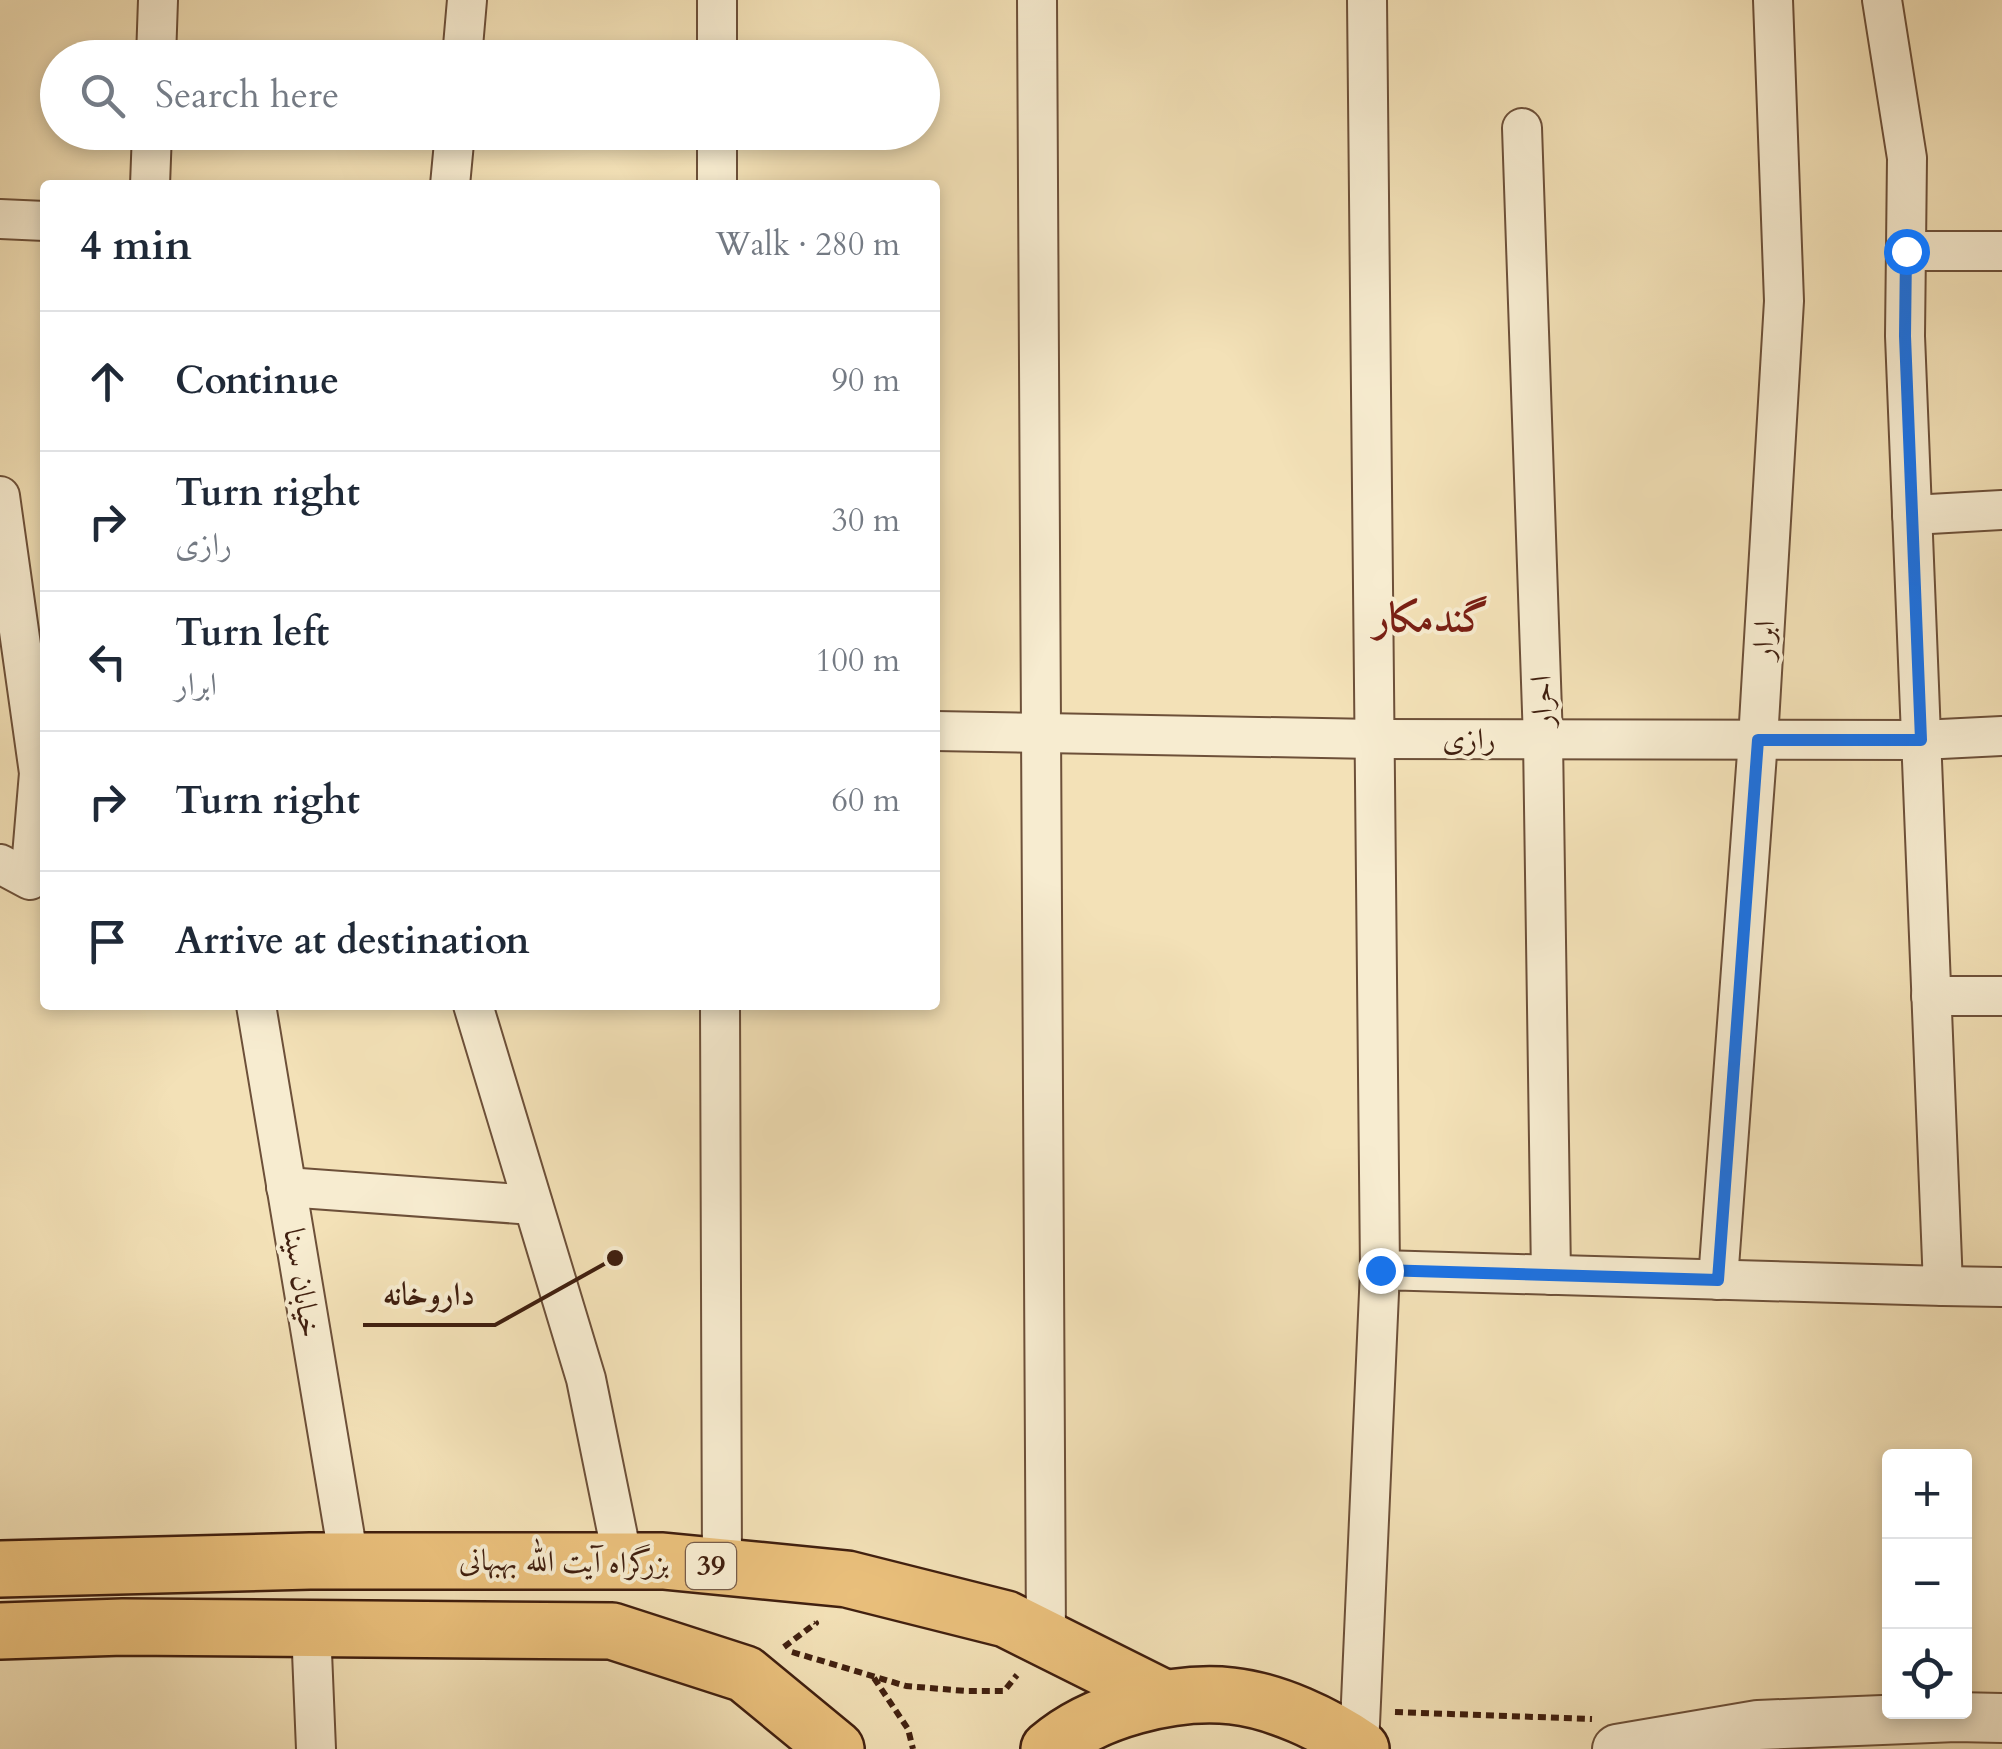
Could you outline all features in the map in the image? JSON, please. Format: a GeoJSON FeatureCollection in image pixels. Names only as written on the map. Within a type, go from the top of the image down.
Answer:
{"type":"FeatureCollection","features":[{"type":"Feature","properties":{"kind":"highway","name":"بزرگراه آیت الله بهبهانی"},"geometry":{"type":"LineString","coordinates":[[0,1570],[349,1561],[623,1561],[847,1578],[1006,1620],[1164,1698]]}},
{"type":"Feature","properties":{"kind":"highway"},"geometry":{"type":"LineString","coordinates":[[0,1630],[123,1627],[612,1631],[745,1674],[836,1749]]}},
{"type":"Feature","properties":{"kind":"highway","name":"39"},"geometry":{"type":"LineString","coordinates":[[1049,1749],[1106,1714],[1164,1698],[1232,1696],[1299,1713],[1367,1739]]}},
{"type":"Feature","properties":{"kind":"street"},"geometry":{"type":"LineString","coordinates":[[157,40],[158,0]]}},
{"type":"Feature","properties":{"kind":"street"},"geometry":{"type":"LineString","coordinates":[[464,40],[467,0]]}},
{"type":"Feature","properties":{"kind":"street"},"geometry":{"type":"LineString","coordinates":[[717,0],[717,40]]}},
{"type":"Feature","properties":{"kind":"street"},"geometry":{"type":"LineString","coordinates":[[1037,0],[1046,1639]]}},
{"type":"Feature","properties":{"kind":"street"},"geometry":{"type":"LineString","coordinates":[[1367,0],[1380,1270],[1367,1739]]}},
{"type":"Feature","properties":{"kind":"street","name":"ابرار"},"geometry":{"type":"LineString","coordinates":[[1718,1280],[1758,740],[1784,301],[1773,0]]}},
{"type":"Feature","properties":{"kind":"street"},"geometry":{"type":"LineString","coordinates":[[1882,0],[1907,158],[1905,336],[1943,1286]]}},
{"type":"Feature","properties":{"kind":"street","name":"احرار"},"geometry":{"type":"LineString","coordinates":[[1522,128],[1543,740],[1551,1275]]}},
{"type":"Feature","properties":{"kind":"street"},"geometry":{"type":"LineString","coordinates":[[150,180],[151,150]]}},
{"type":"Feature","properties":{"kind":"street"},"geometry":{"type":"LineString","coordinates":[[450,180],[453,150]]}},
{"type":"Feature","properties":{"kind":"street"},"geometry":{"type":"LineString","coordinates":[[717,150],[717,180]]}},
{"type":"Feature","properties":{"kind":"street"},"geometry":{"type":"LineString","coordinates":[[0,219],[40,221]]}},
{"type":"Feature","properties":{"kind":"street"},"geometry":{"type":"LineString","coordinates":[[1906,251],[2002,251]]}},
{"type":"Feature","properties":{"kind":"street"},"geometry":{"type":"LineString","coordinates":[[0,496],[39,773],[19,879]]}},
{"type":"Feature","properties":{"kind":"street"},"geometry":{"type":"LineString","coordinates":[[1912,516],[2002,510]]}},
{"type":"Feature","properties":{"kind":"street","name":"رازی"},"geometry":{"type":"LineString","coordinates":[[940,730],[1543,740],[1921,740],[2002,736]]}},
{"type":"Feature","properties":{"kind":"street"},"geometry":{"type":"LineString","coordinates":[[1931,996],[2002,996]]}},
{"type":"Feature","properties":{"kind":"street","name":"خیابان سینا"},"geometry":{"type":"LineString","coordinates":[[257,1010],[349,1561]]}},
{"type":"Feature","properties":{"kind":"street"},"geometry":{"type":"LineString","coordinates":[[475,1010],[586,1379],[623,1561]]}},
{"type":"Feature","properties":{"kind":"street"},"geometry":{"type":"LineString","coordinates":[[720,1010],[722,1567]]}},
{"type":"Feature","properties":{"kind":"street"},"geometry":{"type":"LineString","coordinates":[[286,1187],[533,1204]]}},
{"type":"Feature","properties":{"kind":"street"},"geometry":{"type":"LineString","coordinates":[[1380,1270],[2002,1287]]}},
{"type":"Feature","properties":{"kind":"street"},"geometry":{"type":"LineString","coordinates":[[311,1628],[316,1749]]}},
{"type":"Feature","properties":{"kind":"street"},"geometry":{"type":"LineString","coordinates":[[1608,1734],[1758,1724],[2002,1718]]}},
{"type":"Feature","properties":{"kind":"path"},"geometry":{"type":"LineString","coordinates":[[781,1572],[816,1623],[782,1649],[906,1686],[1004,1691],[1046,1639]]}},
{"type":"Feature","properties":{"kind":"path"},"geometry":{"type":"LineString","coordinates":[[873,1677],[908,1729],[913,1749]]}},
{"type":"Feature","properties":{"kind":"path"},"geometry":{"type":"LineString","coordinates":[[1367,1739],[1608,1734]]}},
{"type":"Feature","properties":{"kind":"place","name":"داروخانه"},"geometry":{"type":"Point","coordinates":[615,1258]}},
{"type":"Feature","properties":{"kind":"district","name":"گندمکار"},"geometry":{"type":"Point","coordinates":[1431,618]}},
{"type":"Feature","properties":{"kind":"route"},"geometry":{"type":"LineString","coordinates":[[1380,1270],[1718,1280],[1758,740],[1921,740],[1905,336],[1906,251]]}}]}
